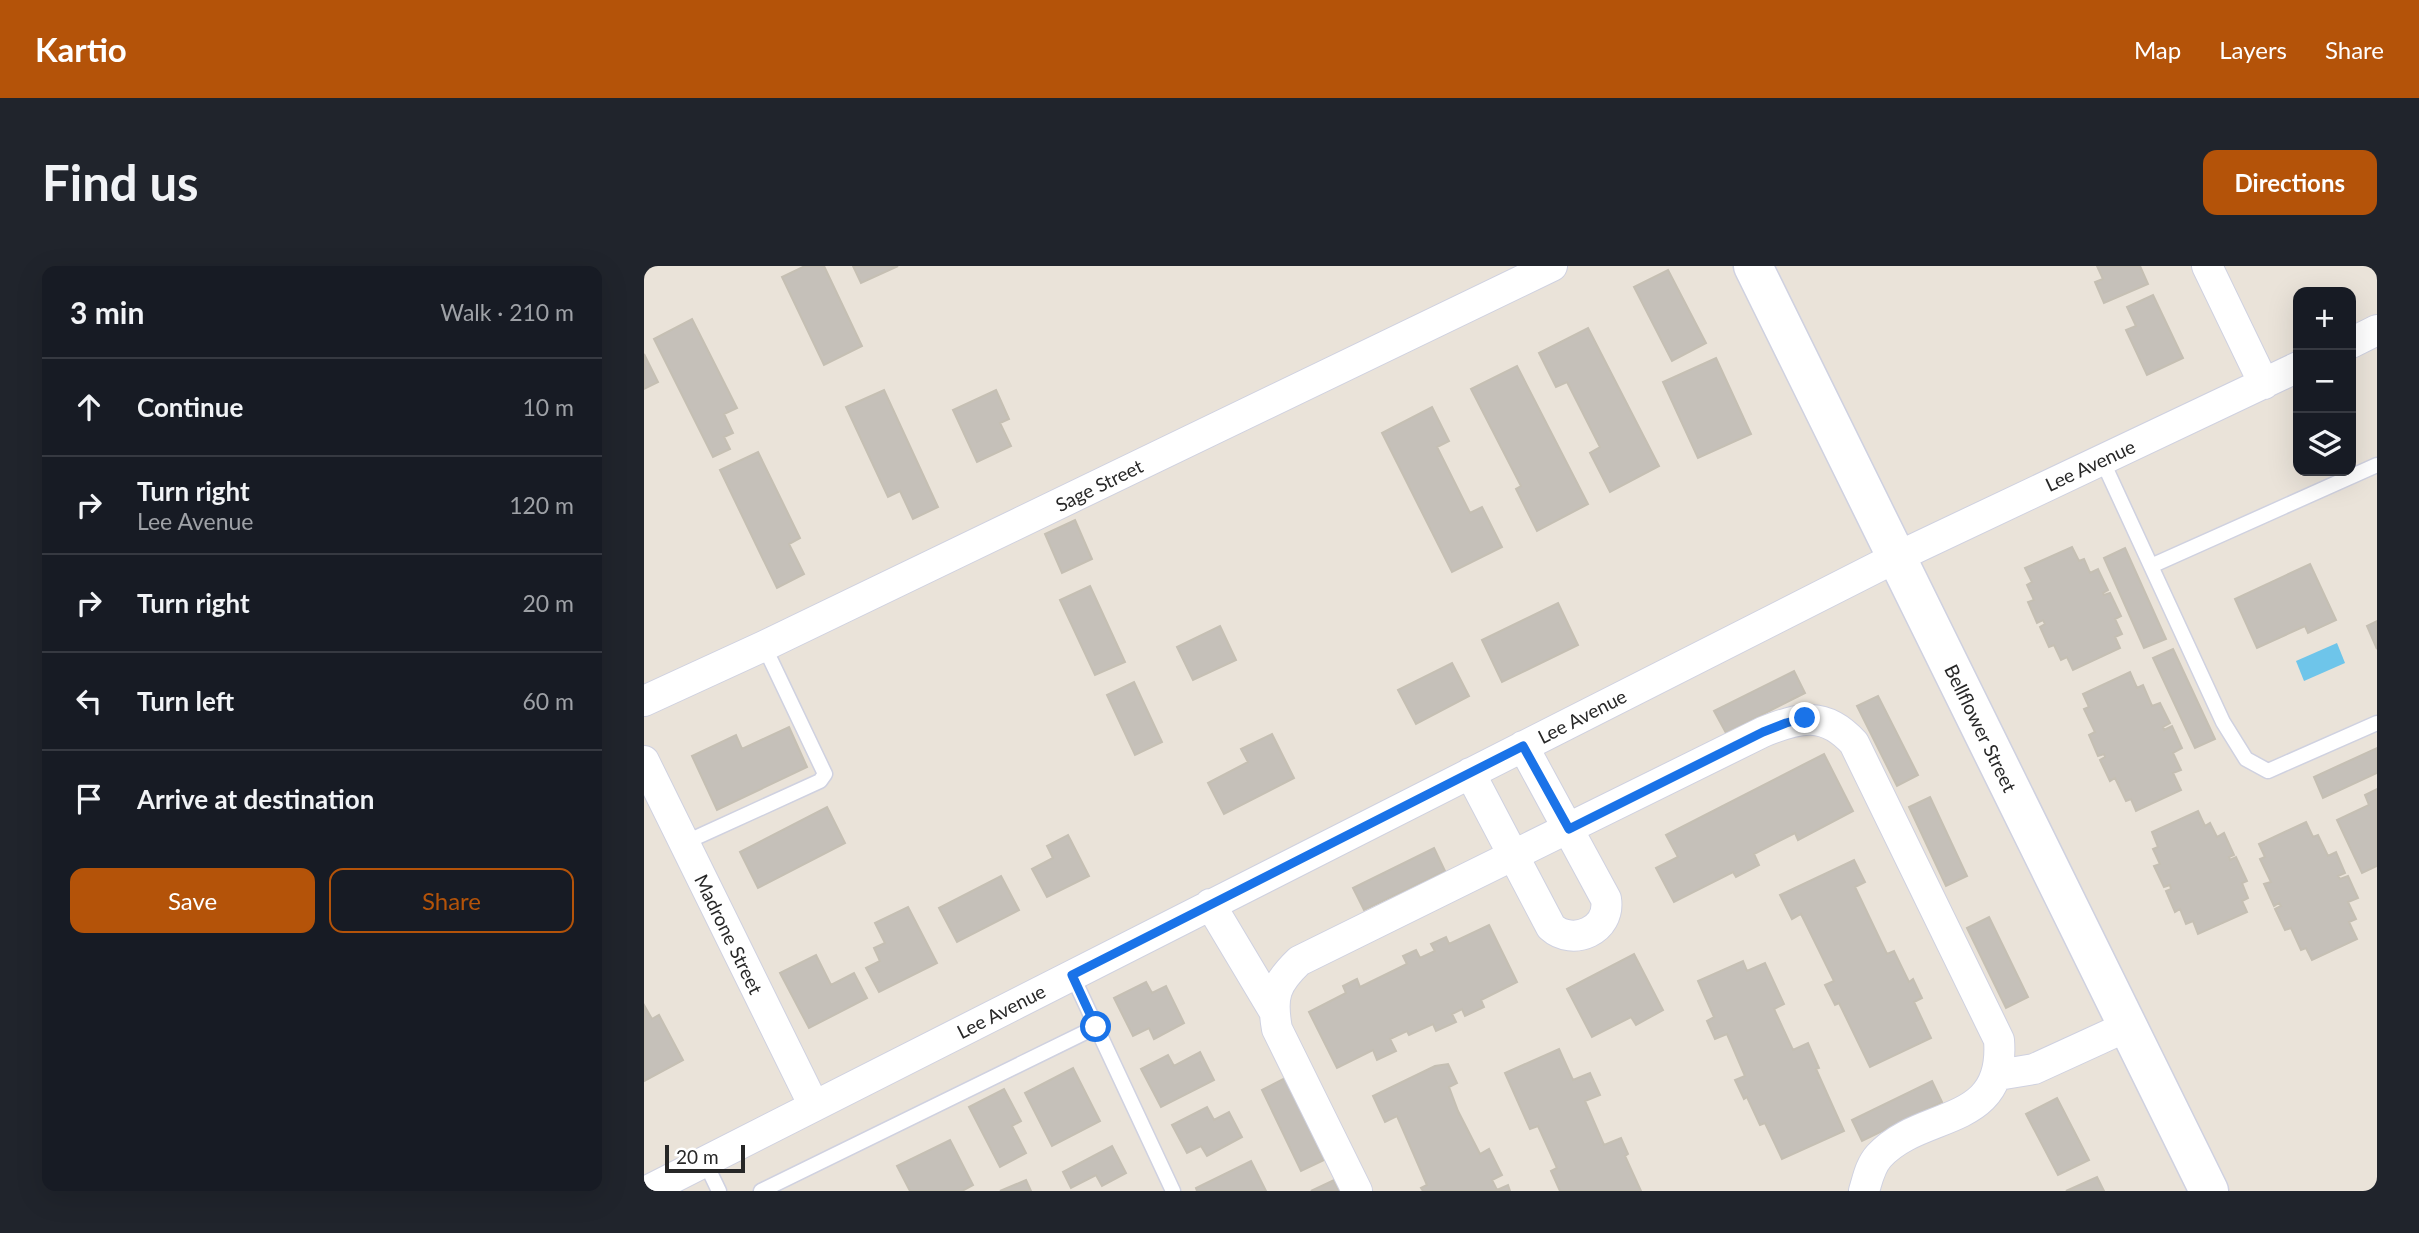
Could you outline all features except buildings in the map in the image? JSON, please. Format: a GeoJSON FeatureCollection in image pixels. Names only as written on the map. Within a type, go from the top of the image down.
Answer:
{"type":"FeatureCollection","features":[{"type":"Feature","properties":{"kind":"street","name":"Sage Street"},"geometry":{"type":"LineString","coordinates":[[644,701],[764,646],[1552,266]]}},
{"type":"Feature","properties":{"kind":"street","name":"Bellflower Street"},"geometry":{"type":"LineString","coordinates":[[1753,266],[2209,1191]]}},
{"type":"Feature","properties":{"kind":"street"},"geometry":{"type":"LineString","coordinates":[[2207,266],[2264,384]]}},
{"type":"Feature","properties":{"kind":"street"},"geometry":{"type":"LineString","coordinates":[[2356,340],[2377,330]]}},
{"type":"Feature","properties":{"kind":"street","name":"Lee Avenue"},"geometry":{"type":"LineString","coordinates":[[647,1191],[1897,557],[2293,370]]}},
{"type":"Feature","properties":{"kind":"street"},"geometry":{"type":"LineString","coordinates":[[1357,1191],[1277,1029],[1274,1011],[1279,982],[1299,961],[1786,723],[1805,718],[1825,721],[1842,729],[1854,743],[1999,1040],[1998,1075],[1988,1093],[1973,1105],[1903,1139],[1880,1155],[1870,1170],[1864,1191]]}},
{"type":"Feature","properties":{"kind":"street"},"geometry":{"type":"LineString","coordinates":[[1470,773],[1550,927],[1558,934],[1572,936],[1591,930],[1603,921],[1608,910],[1606,899],[1523,746]]}},
{"type":"Feature","properties":{"kind":"street","name":"Madrone Street"},"geometry":{"type":"LineString","coordinates":[[644,761],[814,1106]]}},
{"type":"Feature","properties":{"kind":"street"},"geometry":{"type":"LineString","coordinates":[[1210,904],[1274,1011]]}},
{"type":"Feature","properties":{"kind":"street"},"geometry":{"type":"LineString","coordinates":[[1998,1075],[2034,1069],[2127,1026]]}},
{"type":"Feature","properties":{"kind":"lane"},"geometry":{"type":"LineString","coordinates":[[2102,460],[2222,722],[2246,759],[2268,771],[2377,723]]}},
{"type":"Feature","properties":{"kind":"lane"},"geometry":{"type":"LineString","coordinates":[[2151,566],[2377,465]]}},
{"type":"Feature","properties":{"kind":"lane"},"geometry":{"type":"LineString","coordinates":[[684,843],[820,781],[825,774],[764,646]]}},
{"type":"Feature","properties":{"kind":"lane"},"geometry":{"type":"LineString","coordinates":[[1072,975],[1172,1191]]}},
{"type":"Feature","properties":{"kind":"lane"},"geometry":{"type":"LineString","coordinates":[[761,1191],[1096,1027]]}},
{"type":"Feature","properties":{"kind":"lane"},"geometry":{"type":"LineString","coordinates":[[705,1162],[719,1191]]}},
{"type":"Feature","properties":{"kind":"water"},"geometry":{"type":"Polygon","coordinates":[[[2337,643],[2345,663],[2304,681],[2296,661],[2337,643]]]}},
{"type":"Feature","properties":{"kind":"route"},"geometry":{"type":"LineString","coordinates":[[1096,1027],[1072,975],[1523,746],[1569,829],[1763,732],[1805,718]]}}]}
